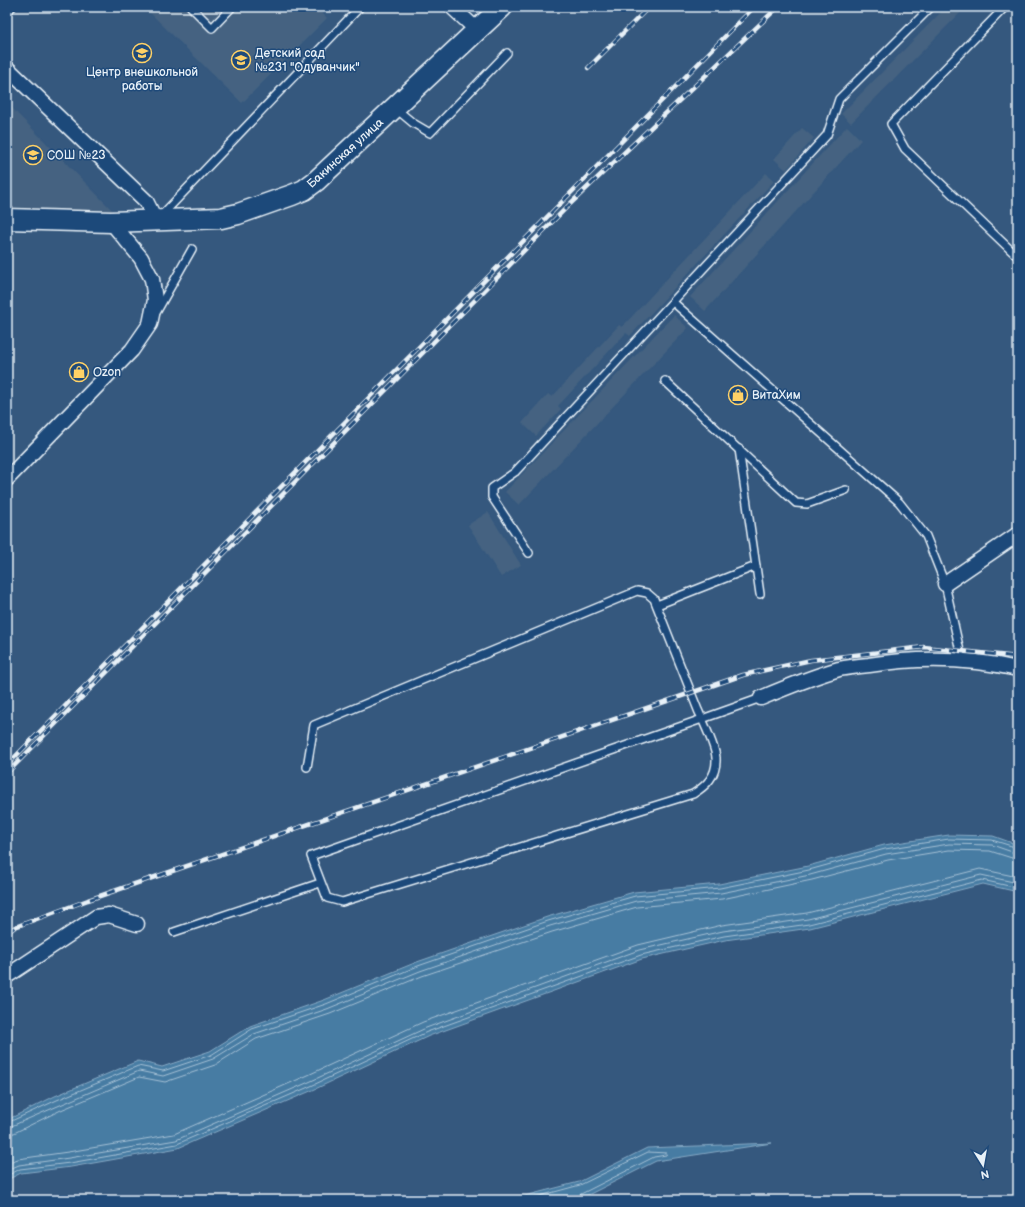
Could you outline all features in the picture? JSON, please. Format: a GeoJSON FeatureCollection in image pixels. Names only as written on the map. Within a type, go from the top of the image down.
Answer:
{"type":"FeatureCollection","features":[{"type":"Feature","properties":{"kind":"main road","name":"Бакинская улица"},"geometry":{"type":"LineString","coordinates":[[7,219],[111,222],[205,220],[238,214],[304,190],[395,108],[502,7]]}},
{"type":"Feature","properties":{"kind":"street"},"geometry":{"type":"LineString","coordinates":[[452,7],[478,31]]}},
{"type":"Feature","properties":{"kind":"street"},"geometry":{"type":"LineString","coordinates":[[7,68],[146,201],[156,221]]}},
{"type":"Feature","properties":{"kind":"street"},"geometry":{"type":"LineString","coordinates":[[7,479],[132,350],[150,324],[155,300],[152,279],[141,258],[111,222]]}},
{"type":"Feature","properties":{"kind":"street"},"geometry":{"type":"LineString","coordinates":[[945,584],[1018,534]]}},
{"type":"Feature","properties":{"kind":"street"},"geometry":{"type":"LineString","coordinates":[[761,698],[808,679],[841,669],[903,660],[962,660],[1018,668]]}},
{"type":"Feature","properties":{"kind":"street"},"geometry":{"type":"LineString","coordinates":[[7,976],[96,917],[109,914],[137,924]]}},
{"type":"Feature","properties":{"kind":"lane"},"geometry":{"type":"LineString","coordinates":[[7,12],[12,7]]}},
{"type":"Feature","properties":{"kind":"lane"},"geometry":{"type":"LineString","coordinates":[[191,7],[212,28],[232,7]]}},
{"type":"Feature","properties":{"kind":"lane"},"geometry":{"type":"LineString","coordinates":[[529,553],[492,497],[492,488],[515,472],[827,135],[839,99],[931,7]]}},
{"type":"Feature","properties":{"kind":"lane"},"geometry":{"type":"LineString","coordinates":[[1005,7],[891,124],[904,149],[1018,258]]}},
{"type":"Feature","properties":{"kind":"lane"},"geometry":{"type":"LineString","coordinates":[[156,221],[356,8]]}},
{"type":"Feature","properties":{"kind":"lane"},"geometry":{"type":"LineString","coordinates":[[395,108],[413,123],[430,133],[508,53]]}},
{"type":"Feature","properties":{"kind":"lane"},"geometry":{"type":"LineString","coordinates":[[150,324],[192,249]]}},
{"type":"Feature","properties":{"kind":"lane"},"geometry":{"type":"LineString","coordinates":[[674,302],[899,502],[926,536],[945,584],[962,660]]}},
{"type":"Feature","properties":{"kind":"lane"},"geometry":{"type":"LineString","coordinates":[[665,381],[796,502],[807,504],[846,490]]}},
{"type":"Feature","properties":{"kind":"lane"},"geometry":{"type":"LineString","coordinates":[[739,449],[760,594]]}},
{"type":"Feature","properties":{"kind":"lane"},"geometry":{"type":"LineString","coordinates":[[657,605],[756,566]]}},
{"type":"Feature","properties":{"kind":"lane"},"geometry":{"type":"LineString","coordinates":[[307,767],[314,725],[637,591],[647,593],[654,599],[657,605],[702,719],[717,757],[712,779],[704,787],[692,794],[342,902],[327,898],[320,883],[311,856],[702,719],[761,698]]}},
{"type":"Feature","properties":{"kind":"lane"},"geometry":{"type":"LineString","coordinates":[[174,932],[320,883]]}},
{"type":"Feature","properties":{"kind":"shaded area","name":"Детский сад №231 \"Одуванчик\""},"geometry":{"type":"Polygon","coordinates":[[[144,7],[316,7],[327,18],[242,103],[144,7]]]}},
{"type":"Feature","properties":{"kind":"shaded area"},"geometry":{"type":"Polygon","coordinates":[[[946,7],[966,7],[851,123],[841,114],[946,7]]]}},
{"type":"Feature","properties":{"kind":"shaded area","name":"СОШ №23"},"geometry":{"type":"Polygon","coordinates":[[[7,103],[114,212],[7,208],[7,103]]]}},
{"type":"Feature","properties":{"kind":"shaded area"},"geometry":{"type":"Polygon","coordinates":[[[847,126],[861,140],[705,311],[690,297],[847,126]]]}},
{"type":"Feature","properties":{"kind":"shaded area"},"geometry":{"type":"Polygon","coordinates":[[[802,128],[814,138],[786,170],[774,159],[802,128]]]}},
{"type":"Feature","properties":{"kind":"shaded area"},"geometry":{"type":"Polygon","coordinates":[[[766,173],[774,181],[630,336],[626,333],[558,406],[561,409],[536,436],[522,423],[548,394],[552,397],[619,325],[622,327],[766,173]]]}},
{"type":"Feature","properties":{"kind":"shaded area"},"geometry":{"type":"Polygon","coordinates":[[[674,315],[688,328],[519,505],[505,492],[674,315]]]}},
{"type":"Feature","properties":{"kind":"shaded area"},"geometry":{"type":"Polygon","coordinates":[[[488,512],[521,565],[501,577],[468,525],[488,512]]]}},
{"type":"Feature","properties":{"kind":"water"},"geometry":{"type":"Polygon","coordinates":[[[949,835],[993,836],[1018,845],[1018,892],[983,884],[810,928],[725,940],[642,959],[429,1036],[313,1090],[178,1148],[71,1167],[21,1173],[7,1180],[7,1120],[55,1096],[138,1061],[162,1067],[210,1051],[250,1026],[324,1000],[417,962],[547,917],[634,892],[719,884],[808,866],[884,845],[949,835]]]}},
{"type":"Feature","properties":{"kind":"water"},"geometry":{"type":"Polygon","coordinates":[[[772,1143],[656,1161],[578,1200],[509,1200],[579,1182],[647,1148],[772,1143]]]}},
{"type":"Feature","properties":{"kind":"railway"},"geometry":{"type":"LineString","coordinates":[[588,68],[649,7]]}},
{"type":"Feature","properties":{"kind":"railway"},"geometry":{"type":"LineString","coordinates":[[7,765],[754,7]]}},
{"type":"Feature","properties":{"kind":"railway"},"geometry":{"type":"LineString","coordinates":[[7,773],[570,204],[778,7]]}},
{"type":"Feature","properties":{"kind":"railway"},"geometry":{"type":"LineString","coordinates":[[7,933],[15,927],[88,900],[743,675],[811,660],[924,647],[1018,657]]}},
{"type":"Feature","properties":{"kind":"place","name":"Центр внешкольной работы"},"geometry":{"type":"Point","coordinates":[142,53]}},
{"type":"Feature","properties":{"kind":"place","name":"Детский сад №231 \"Одуванчик\""},"geometry":{"type":"Point","coordinates":[241,60]}},
{"type":"Feature","properties":{"kind":"place","name":"СОШ №23"},"geometry":{"type":"Point","coordinates":[33,155]}},
{"type":"Feature","properties":{"kind":"place","name":"Ozon"},"geometry":{"type":"Point","coordinates":[79,372]}},
{"type":"Feature","properties":{"kind":"place","name":"ВитаХим"},"geometry":{"type":"Point","coordinates":[738,395]}}]}
